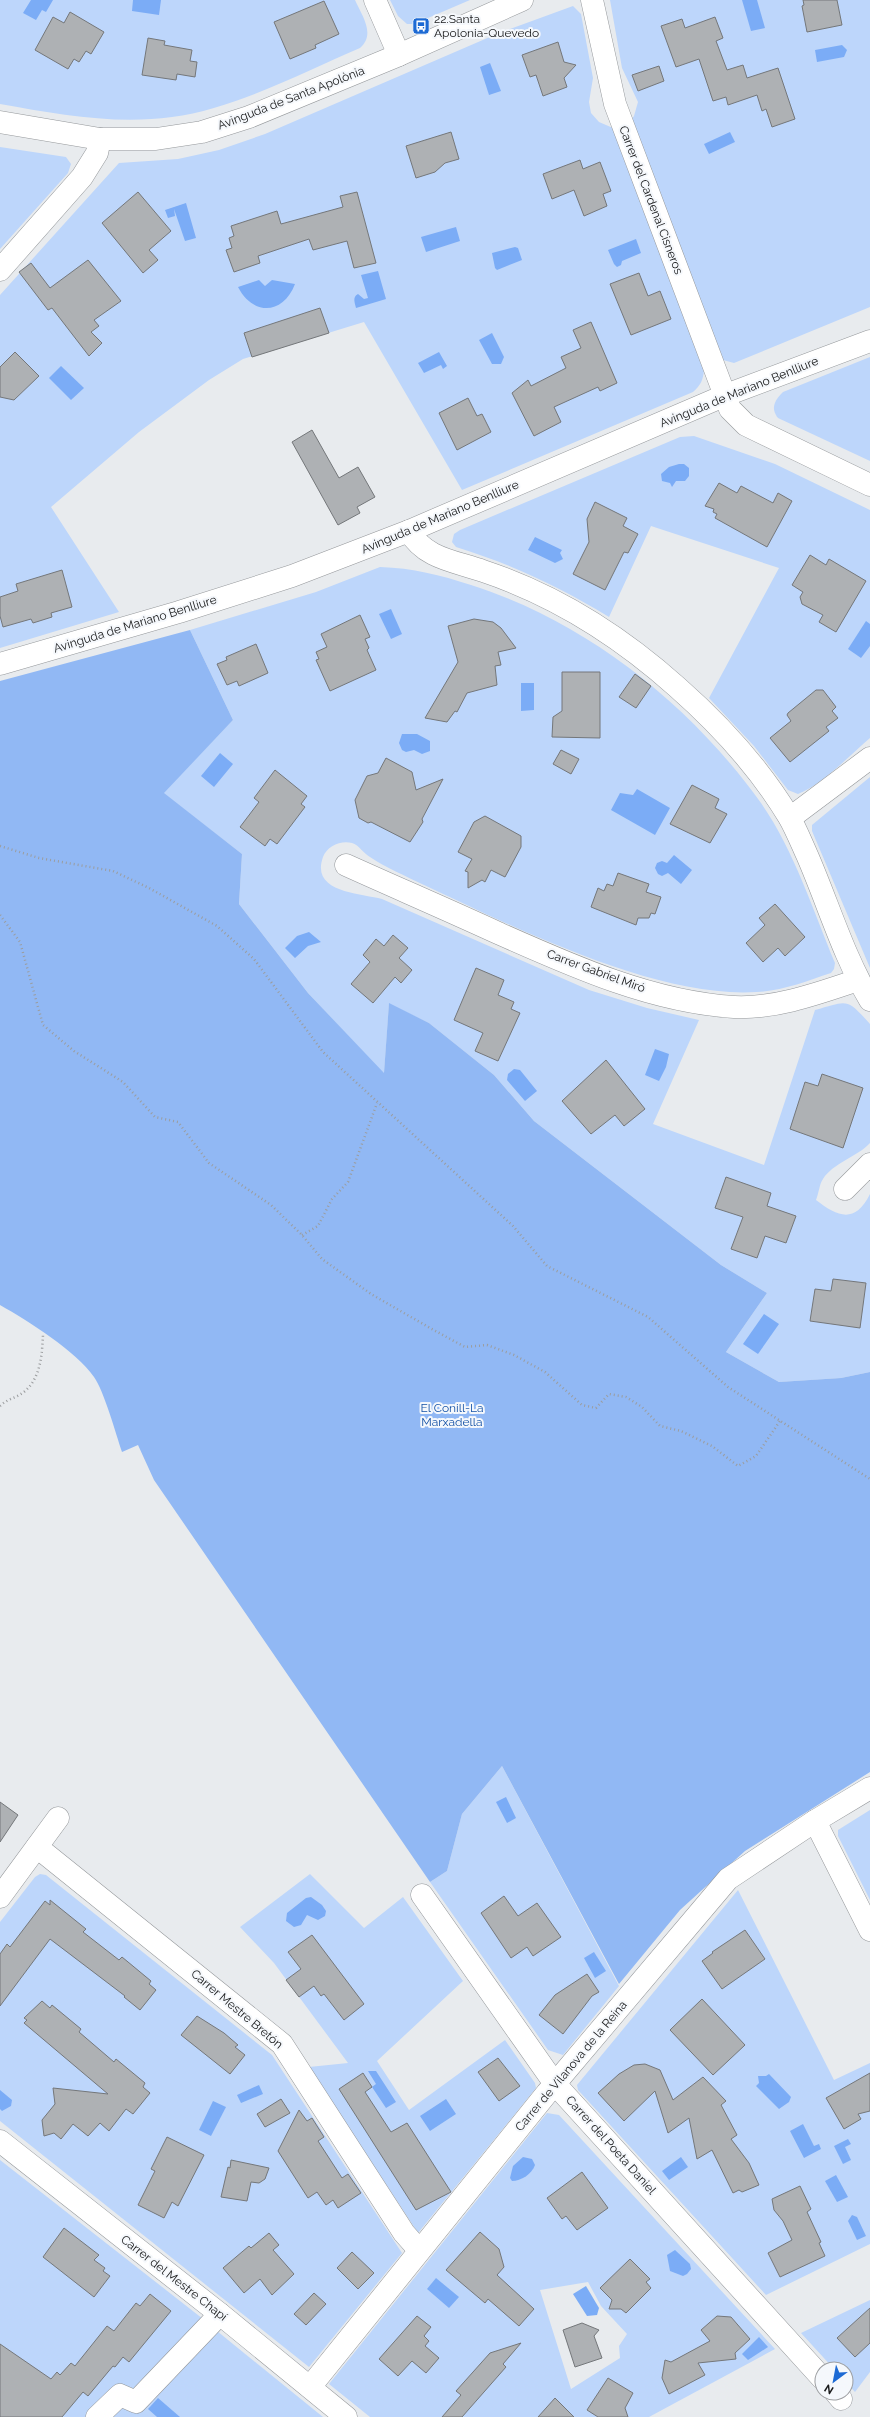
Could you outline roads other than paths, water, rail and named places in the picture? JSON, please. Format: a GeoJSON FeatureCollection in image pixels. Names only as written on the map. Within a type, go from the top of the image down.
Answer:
{"type":"FeatureCollection","features":[{"type":"Feature","properties":{"kind":"street"},"geometry":{"type":"LineString","coordinates":[[375,0],[399,55]]}},
{"type":"Feature","properties":{"kind":"street","name":"Avinguda de Santa Apolònia"},"geometry":{"type":"LineString","coordinates":[[0,122],[100,139],[156,139],[202,132],[249,117],[399,55],[522,0]]}},
{"type":"Feature","properties":{"kind":"street","name":"Carrer del Cardenal Cisneros"},"geometry":{"type":"LineString","coordinates":[[592,0],[615,104],[730,409],[746,425],[870,485]]}},
{"type":"Feature","properties":{"kind":"street"},"geometry":{"type":"LineString","coordinates":[[0,270],[82,177],[97,153],[100,139]]}},
{"type":"Feature","properties":{"kind":"street","name":"Avinguda de Mariano Benlliure"},"geometry":{"type":"LineString","coordinates":[[0,664],[179,612],[292,576],[409,531],[726,395],[870,341]]}},
{"type":"Feature","properties":{"kind":"street"},"geometry":{"type":"LineString","coordinates":[[409,531],[416,543],[436,556],[520,584],[562,605],[640,656],[677,687],[712,721],[757,770],[790,818],[823,891],[858,980],[870,1000]]}},
{"type":"Feature","properties":{"kind":"street"},"geometry":{"type":"LineString","coordinates":[[790,818],[870,758]]}},
{"type":"Feature","properties":{"kind":"street","name":"Carrer Gabriel Miró"},"geometry":{"type":"LineString","coordinates":[[346,865],[560,960],[632,986],[692,1002],[735,1007],[771,1005],[858,980]]}},
{"type":"Feature","properties":{"kind":"street"},"geometry":{"type":"LineString","coordinates":[[845,1189],[870,1164]]}},
{"type":"Feature","properties":{"kind":"street","name":"Carrer de Vilanova de la Reina"},"geometry":{"type":"LineString","coordinates":[[310,2387],[419,2250],[555,2084],[728,1879],[815,1821],[870,1788]]}},
{"type":"Feature","properties":{"kind":"street"},"geometry":{"type":"LineString","coordinates":[[0,1896],[58,1818]]}},
{"type":"Feature","properties":{"kind":"street"},"geometry":{"type":"LineString","coordinates":[[815,1821],[870,1930]]}},
{"type":"Feature","properties":{"kind":"street","name":"Carrer Mestre Bretón"},"geometry":{"type":"LineString","coordinates":[[37,1847],[282,2044],[404,2233],[419,2250]]}},
{"type":"Feature","properties":{"kind":"street","name":"Carrer del Poeta Daniel"},"geometry":{"type":"LineString","coordinates":[[422,1895],[555,2084],[814,2369]]}},
{"type":"Feature","properties":{"kind":"street","name":"Carrer del Mestre Chapí"},"geometry":{"type":"LineString","coordinates":[[0,2141],[220,2314],[346,2417]]}},
{"type":"Feature","properties":{"kind":"street"},"geometry":{"type":"LineString","coordinates":[[97,2417],[120,2395],[136,2402],[220,2314]]}},
{"type":"Feature","properties":{"kind":"place","name":"22.Santa Apolonia-Quevedo"},"geometry":{"type":"Point","coordinates":[421,26]}},
{"type":"Feature","properties":{"kind":"park label","name":"El Conill-La Marxadella"},"geometry":{"type":"Point","coordinates":[452,1415]}}]}
